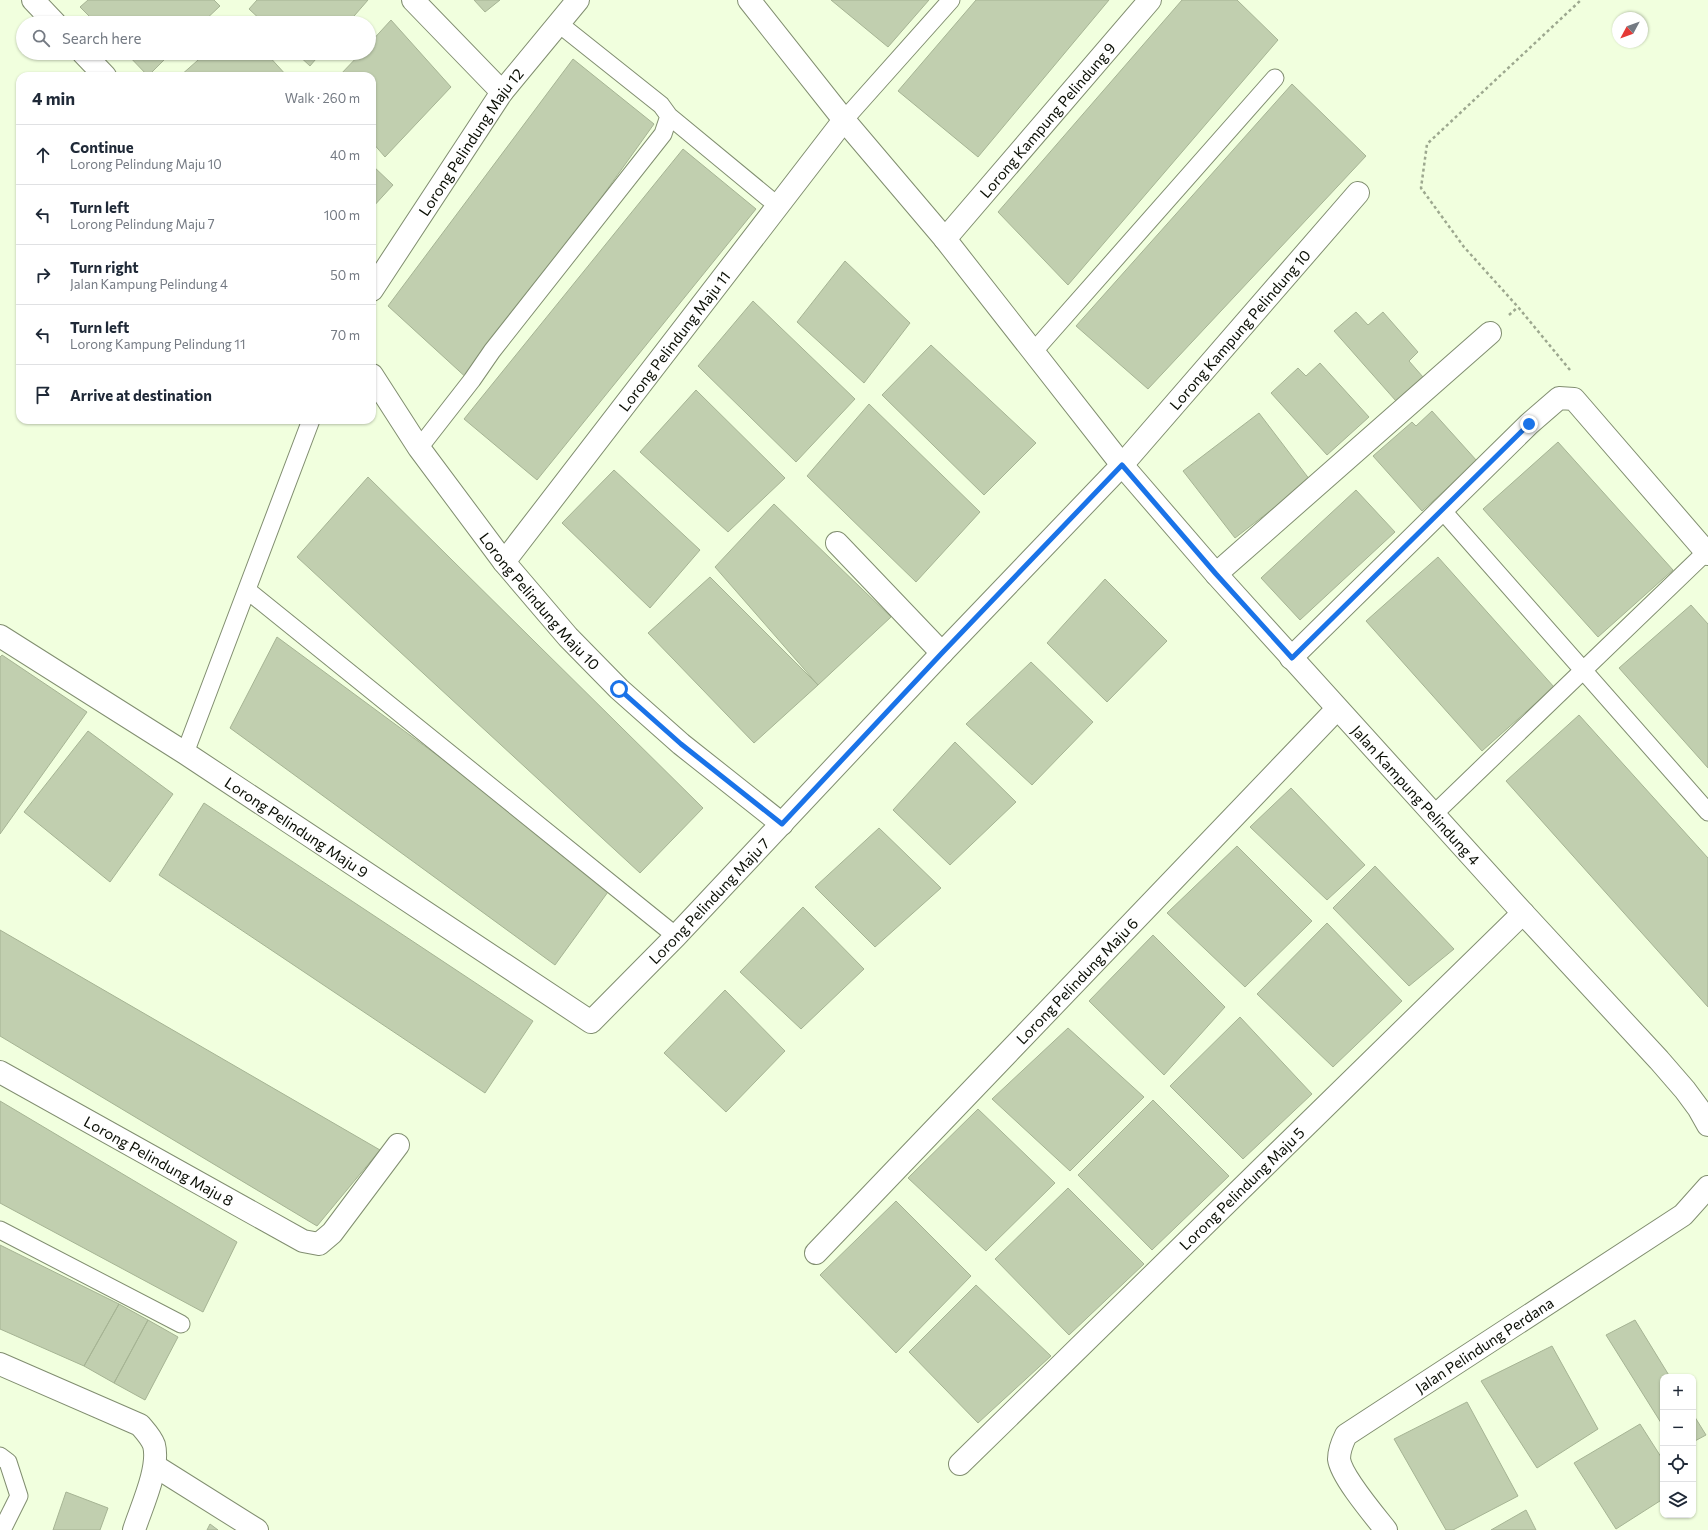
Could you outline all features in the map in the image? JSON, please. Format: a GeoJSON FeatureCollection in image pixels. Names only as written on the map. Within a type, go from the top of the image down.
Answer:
{"type":"FeatureCollection","features":[{"type":"Feature","properties":{"kind":"street"},"geometry":{"type":"LineString","coordinates":[[33,0],[48,16]]}},
{"type":"Feature","properties":{"kind":"street"},"geometry":{"type":"LineString","coordinates":[[413,0],[502,92]]}},
{"type":"Feature","properties":{"kind":"street","name":"Lorong Pelindung Maju 12"},"geometry":{"type":"LineString","coordinates":[[376,284],[502,92],[578,0]]}},
{"type":"Feature","properties":{"kind":"street","name":"Lorong Kampung Pelindung 9"},"geometry":{"type":"LineString","coordinates":[[945,239],[1150,0]]}},
{"type":"Feature","properties":{"kind":"street","name":"Jalan Kampung Pelindung 4"},"geometry":{"type":"LineString","coordinates":[[753,2],[844,120],[945,239],[1122,465],[1216,574],[1523,913],[1659,1060],[1685,1090],[1708,1125]]}},
{"type":"Feature","properties":{"kind":"street"},"geometry":{"type":"LineString","coordinates":[[90,60],[101,72]]}},
{"type":"Feature","properties":{"kind":"street","name":"Lorong Pelindung Maju 11"},"geometry":{"type":"LineString","coordinates":[[504,562],[844,120]]}},
{"type":"Feature","properties":{"kind":"street","name":"Lorong Kampung Pelindung 10"},"geometry":{"type":"LineString","coordinates":[[1122,465],[1358,193]]}},
{"type":"Feature","properties":{"kind":"street"},"geometry":{"type":"LineString","coordinates":[[1216,574],[1490,333]]}},
{"type":"Feature","properties":{"kind":"street","name":"Lorong Pelindung Maju 10"},"geometry":{"type":"LineString","coordinates":[[376,380],[419,448],[504,562],[568,637],[619,689],[681,744],[782,824]]}},
{"type":"Feature","properties":{"kind":"street"},"geometry":{"type":"LineString","coordinates":[[1292,658],[1529,424],[1559,398],[1574,399],[1707,553]]}},
{"type":"Feature","properties":{"kind":"street","name":"Lorong Pelindung Maju 7"},"geometry":{"type":"LineString","coordinates":[[591,1022],[676,936],[942,653],[1122,465]]}},
{"type":"Feature","properties":{"kind":"street"},"geometry":{"type":"LineString","coordinates":[[837,542],[942,653]]}},
{"type":"Feature","properties":{"kind":"street","name":"Lorong Pelindung Maju 9"},"geometry":{"type":"LineString","coordinates":[[0,636],[186,753],[591,1022]]}},
{"type":"Feature","properties":{"kind":"street","name":"Lorong Pelindung Maju 6"},"geometry":{"type":"LineString","coordinates":[[816,1253],[1337,708]]}},
{"type":"Feature","properties":{"kind":"street","name":"Lorong Pelindung Maju 5"},"geometry":{"type":"LineString","coordinates":[[960,1464],[1523,913]]}},
{"type":"Feature","properties":{"kind":"street","name":"Lorong Pelindung Maju 8"},"geometry":{"type":"LineString","coordinates":[[0,1072],[303,1241],[319,1244],[332,1233],[398,1145]]}},
{"type":"Feature","properties":{"kind":"street","name":"Jalan Pelindung Perdana"},"geometry":{"type":"LineString","coordinates":[[1386,1530],[1344,1473],[1339,1460],[1340,1447],[1346,1435],[1683,1214],[1708,1187]]}},
{"type":"Feature","properties":{"kind":"street"},"geometry":{"type":"LineString","coordinates":[[0,1364],[140,1425],[153,1444],[155,1466],[134,1530]]}},
{"type":"Feature","properties":{"kind":"street"},"geometry":{"type":"LineString","coordinates":[[155,1466],[257,1530]]}},
{"type":"Feature","properties":{"kind":"lane"},"geometry":{"type":"LineString","coordinates":[[844,120],[951,0]]}},
{"type":"Feature","properties":{"kind":"lane"},"geometry":{"type":"LineString","coordinates":[[558,24],[660,105],[669,116],[778,206]]}},
{"type":"Feature","properties":{"kind":"lane"},"geometry":{"type":"LineString","coordinates":[[1034,351],[1275,78]]}},
{"type":"Feature","properties":{"kind":"lane"},"geometry":{"type":"LineString","coordinates":[[419,448],[472,380],[492,351],[663,134],[669,116]]}},
{"type":"Feature","properties":{"kind":"lane"},"geometry":{"type":"LineString","coordinates":[[186,753],[309,424]]}},
{"type":"Feature","properties":{"kind":"lane"},"geometry":{"type":"LineString","coordinates":[[1442,510],[1708,812]]}},
{"type":"Feature","properties":{"kind":"lane"},"geometry":{"type":"LineString","coordinates":[[1434,814],[1707,553]]}},
{"type":"Feature","properties":{"kind":"lane"},"geometry":{"type":"LineString","coordinates":[[247,590],[676,936]]}},
{"type":"Feature","properties":{"kind":"lane"},"geometry":{"type":"LineString","coordinates":[[0,1230],[181,1324]]}},
{"type":"Feature","properties":{"kind":"lane"},"geometry":{"type":"LineString","coordinates":[[0,1456],[8,1462],[19,1496],[2,1530]]}},
{"type":"Feature","properties":{"kind":"path"},"geometry":{"type":"LineString","coordinates":[[1574,399],[1577,378],[1518,307],[1464,247],[1421,188],[1427,144],[1581,0]]}},
{"type":"Feature","properties":{"kind":"building"},"geometry":{"type":"Polygon","coordinates":[[[88,0],[214,0],[220,6],[209,16],[89,16],[80,7],[88,0]]]}},
{"type":"Feature","properties":{"kind":"building"},"geometry":{"type":"Polygon","coordinates":[[[257,0],[368,0],[354,16],[256,16],[249,9],[257,0]]]}},
{"type":"Feature","properties":{"kind":"building"},"geometry":{"type":"Polygon","coordinates":[[[474,0],[500,0],[485,12],[474,0]]]}},
{"type":"Feature","properties":{"kind":"building"},"geometry":{"type":"Polygon","coordinates":[[[831,0],[929,0],[888,47],[831,0]]]}},
{"type":"Feature","properties":{"kind":"building"},"geometry":{"type":"Polygon","coordinates":[[[976,0],[1109,0],[978,157],[898,91],[976,0]]]}},
{"type":"Feature","properties":{"kind":"building"},"geometry":{"type":"Polygon","coordinates":[[[1182,0],[1237,0],[1278,40],[1068,285],[998,212],[1182,0]]]}},
{"type":"Feature","properties":{"kind":"building"},"geometry":{"type":"Polygon","coordinates":[[[391,20],[451,87],[385,157],[376,147],[376,72],[343,72],[354,60],[376,60],[376,36],[391,20]]]}},
{"type":"Feature","properties":{"kind":"building"},"geometry":{"type":"Polygon","coordinates":[[[573,59],[654,124],[470,381],[388,306],[573,59]]]}},
{"type":"Feature","properties":{"kind":"building"},"geometry":{"type":"Polygon","coordinates":[[[133,60],[164,60],[152,72],[144,72],[133,60]]]}},
{"type":"Feature","properties":{"kind":"building"},"geometry":{"type":"Polygon","coordinates":[[[198,60],[272,60],[283,72],[185,72],[198,60]]]}},
{"type":"Feature","properties":{"kind":"building"},"geometry":{"type":"Polygon","coordinates":[[[304,60],[315,60],[310,66],[304,60]]]}},
{"type":"Feature","properties":{"kind":"building"},"geometry":{"type":"Polygon","coordinates":[[[1292,84],[1366,156],[1148,389],[1076,326],[1292,84]]]}},
{"type":"Feature","properties":{"kind":"building"},"geometry":{"type":"Polygon","coordinates":[[[683,149],[756,209],[537,480],[464,419],[683,149]]]}},
{"type":"Feature","properties":{"kind":"building"},"geometry":{"type":"Polygon","coordinates":[[[376,169],[393,185],[376,204],[376,169]]]}},
{"type":"Feature","properties":{"kind":"building"},"geometry":{"type":"Polygon","coordinates":[[[845,261],[910,323],[864,383],[797,322],[845,261]]]}},
{"type":"Feature","properties":{"kind":"building"},"geometry":{"type":"Polygon","coordinates":[[[753,301],[855,399],[796,462],[698,366],[753,301]]]}},
{"type":"Feature","properties":{"kind":"building"},"geometry":{"type":"Polygon","coordinates":[[[1356,312],[1368,325],[1383,312],[1418,352],[1409,361],[1423,377],[1396,401],[1334,331],[1356,312]]]}},
{"type":"Feature","properties":{"kind":"building"},"geometry":{"type":"Polygon","coordinates":[[[931,345],[1036,443],[984,495],[882,395],[931,345]]]}},
{"type":"Feature","properties":{"kind":"building"},"geometry":{"type":"Polygon","coordinates":[[[1320,363],[1369,417],[1327,455],[1271,393],[1298,368],[1306,376],[1320,363]]]}},
{"type":"Feature","properties":{"kind":"building"},"geometry":{"type":"Polygon","coordinates":[[[696,390],[785,478],[728,532],[640,452],[696,390]]]}},
{"type":"Feature","properties":{"kind":"building"},"geometry":{"type":"Polygon","coordinates":[[[869,404],[980,512],[916,582],[807,476],[869,404]]]}},
{"type":"Feature","properties":{"kind":"building"},"geometry":{"type":"Polygon","coordinates":[[[1432,411],[1477,461],[1422,511],[1373,456],[1412,422],[1416,426],[1432,411]]]}},
{"type":"Feature","properties":{"kind":"building"},"geometry":{"type":"Polygon","coordinates":[[[1259,413],[1310,480],[1235,538],[1183,471],[1259,413]]]}},
{"type":"Feature","properties":{"kind":"building"},"geometry":{"type":"Polygon","coordinates":[[[1558,442],[1673,570],[1598,637],[1483,509],[1558,442]]]}},
{"type":"Feature","properties":{"kind":"building"},"geometry":{"type":"Polygon","coordinates":[[[614,470],[700,550],[650,608],[562,523],[614,470]]]}},
{"type":"Feature","properties":{"kind":"building"},"geometry":{"type":"Polygon","coordinates":[[[368,477],[703,808],[640,873],[297,557],[368,477]]]}},
{"type":"Feature","properties":{"kind":"building"},"geometry":{"type":"Polygon","coordinates":[[[1356,490],[1395,532],[1300,620],[1261,578],[1356,490]]]}},
{"type":"Feature","properties":{"kind":"building"},"geometry":{"type":"Polygon","coordinates":[[[774,504],[891,617],[818,685],[715,567],[774,504]]]}},
{"type":"Feature","properties":{"kind":"building"},"geometry":{"type":"Polygon","coordinates":[[[1438,557],[1554,687],[1482,751],[1366,621],[1438,557]]]}},
{"type":"Feature","properties":{"kind":"building"},"geometry":{"type":"Polygon","coordinates":[[[710,577],[818,685],[754,743],[648,633],[710,577]]]}},
{"type":"Feature","properties":{"kind":"building"},"geometry":{"type":"Polygon","coordinates":[[[1105,579],[1167,641],[1107,702],[1047,643],[1105,579]]]}},
{"type":"Feature","properties":{"kind":"building"},"geometry":{"type":"Polygon","coordinates":[[[1691,605],[1708,624],[1708,768],[1619,668],[1691,605]]]}},
{"type":"Feature","properties":{"kind":"building"},"geometry":{"type":"Polygon","coordinates":[[[277,637],[613,885],[555,965],[230,728],[277,637]]]}},
{"type":"Feature","properties":{"kind":"building"},"geometry":{"type":"Polygon","coordinates":[[[2,655],[87,712],[0,834],[0,657],[2,655]]]}},
{"type":"Feature","properties":{"kind":"building"},"geometry":{"type":"Polygon","coordinates":[[[1031,662],[1093,722],[1032,785],[966,724],[1031,662]]]}},
{"type":"Feature","properties":{"kind":"building"},"geometry":{"type":"Polygon","coordinates":[[[1579,715],[1708,858],[1708,1007],[1506,781],[1579,715]]]}},
{"type":"Feature","properties":{"kind":"building"},"geometry":{"type":"Polygon","coordinates":[[[88,731],[173,794],[110,882],[24,812],[88,731]]]}},
{"type":"Feature","properties":{"kind":"building"},"geometry":{"type":"Polygon","coordinates":[[[955,742],[1016,802],[950,865],[893,810],[955,742]]]}},
{"type":"Feature","properties":{"kind":"building"},"geometry":{"type":"Polygon","coordinates":[[[1291,788],[1365,865],[1327,900],[1250,827],[1291,788]]]}},
{"type":"Feature","properties":{"kind":"building"},"geometry":{"type":"Polygon","coordinates":[[[204,803],[533,1021],[485,1093],[159,875],[204,803]]]}},
{"type":"Feature","properties":{"kind":"building"},"geometry":{"type":"Polygon","coordinates":[[[879,828],[941,888],[875,947],[815,887],[879,828]]]}},
{"type":"Feature","properties":{"kind":"building"},"geometry":{"type":"Polygon","coordinates":[[[1237,846],[1312,921],[1245,987],[1167,913],[1237,846]]]}},
{"type":"Feature","properties":{"kind":"building"},"geometry":{"type":"Polygon","coordinates":[[[1375,866],[1454,949],[1409,986],[1333,908],[1375,866]]]}},
{"type":"Feature","properties":{"kind":"building"},"geometry":{"type":"Polygon","coordinates":[[[803,907],[864,969],[801,1029],[740,972],[803,907]]]}},
{"type":"Feature","properties":{"kind":"building"},"geometry":{"type":"Polygon","coordinates":[[[1327,923],[1402,1001],[1333,1067],[1257,994],[1327,923]]]}},
{"type":"Feature","properties":{"kind":"building"},"geometry":{"type":"Polygon","coordinates":[[[0,930],[380,1150],[317,1226],[0,1036],[0,930]]]}},
{"type":"Feature","properties":{"kind":"building"},"geometry":{"type":"Polygon","coordinates":[[[1153,935],[1225,1007],[1164,1075],[1089,1001],[1153,935]]]}},
{"type":"Feature","properties":{"kind":"building"},"geometry":{"type":"Polygon","coordinates":[[[725,990],[785,1051],[726,1112],[664,1053],[725,990]]]}},
{"type":"Feature","properties":{"kind":"building"},"geometry":{"type":"Polygon","coordinates":[[[1240,1017],[1312,1094],[1243,1159],[1170,1086],[1240,1017]]]}},
{"type":"Feature","properties":{"kind":"building"},"geometry":{"type":"Polygon","coordinates":[[[1068,1028],[1144,1097],[1070,1171],[992,1099],[1068,1028]]]}},
{"type":"Feature","properties":{"kind":"building"},"geometry":{"type":"Polygon","coordinates":[[[1153,1100],[1229,1176],[1152,1250],[1078,1175],[1153,1100]]]}},
{"type":"Feature","properties":{"kind":"building"},"geometry":{"type":"Polygon","coordinates":[[[0,1101],[237,1242],[203,1312],[0,1203],[0,1101]]]}},
{"type":"Feature","properties":{"kind":"building"},"geometry":{"type":"Polygon","coordinates":[[[978,1109],[1055,1183],[986,1251],[908,1178],[978,1109]]]}},
{"type":"Feature","properties":{"kind":"building"},"geometry":{"type":"Polygon","coordinates":[[[1068,1188],[1144,1264],[1069,1335],[995,1259],[1068,1188]]]}},
{"type":"Feature","properties":{"kind":"building"},"geometry":{"type":"Polygon","coordinates":[[[896,1201],[971,1276],[896,1353],[820,1275],[896,1201]]]}},
{"type":"Feature","properties":{"kind":"building"},"geometry":{"type":"Polygon","coordinates":[[[0,1245],[119,1304],[84,1366],[0,1329],[0,1245]]]}},
{"type":"Feature","properties":{"kind":"building"},"geometry":{"type":"Polygon","coordinates":[[[976,1285],[1051,1356],[978,1423],[909,1352],[976,1285]]]}},
{"type":"Feature","properties":{"kind":"building"},"geometry":{"type":"Polygon","coordinates":[[[119,1304],[148,1320],[114,1383],[84,1366],[119,1304]]]}},
{"type":"Feature","properties":{"kind":"building"},"geometry":{"type":"Polygon","coordinates":[[[148,1320],[178,1337],[145,1400],[114,1383],[148,1320]]]}},
{"type":"Feature","properties":{"kind":"building"},"geometry":{"type":"Polygon","coordinates":[[[1635,1320],[1668,1374],[1660,1374],[1660,1421],[1606,1335],[1635,1320]]]}},
{"type":"Feature","properties":{"kind":"building"},"geometry":{"type":"Polygon","coordinates":[[[1552,1346],[1598,1429],[1537,1468],[1481,1381],[1552,1346]]]}},
{"type":"Feature","properties":{"kind":"building"},"geometry":{"type":"Polygon","coordinates":[[[1467,1402],[1518,1496],[1453,1530],[1446,1530],[1394,1439],[1467,1402]]]}},
{"type":"Feature","properties":{"kind":"building"},"geometry":{"type":"Polygon","coordinates":[[[1696,1419],[1706,1435],[1696,1440],[1696,1419]]]}},
{"type":"Feature","properties":{"kind":"building"},"geometry":{"type":"Polygon","coordinates":[[[1640,1424],[1660,1455],[1660,1501],[1616,1529],[1574,1463],[1640,1424]]]}},
{"type":"Feature","properties":{"kind":"building"},"geometry":{"type":"Polygon","coordinates":[[[66,1492],[108,1508],[100,1530],[53,1530],[66,1492]]]}},
{"type":"Feature","properties":{"kind":"building"},"geometry":{"type":"Polygon","coordinates":[[[1526,1510],[1536,1530],[1491,1530],[1526,1510]]]}},
{"type":"Feature","properties":{"kind":"building"},"geometry":{"type":"Polygon","coordinates":[[[210,1524],[218,1530],[207,1530],[210,1524]]]}},
{"type":"Feature","properties":{"kind":"route"},"geometry":{"type":"LineString","coordinates":[[619,689],[681,744],[782,824],[942,653],[1122,465],[1216,574],[1292,658],[1529,424]]}}]}
